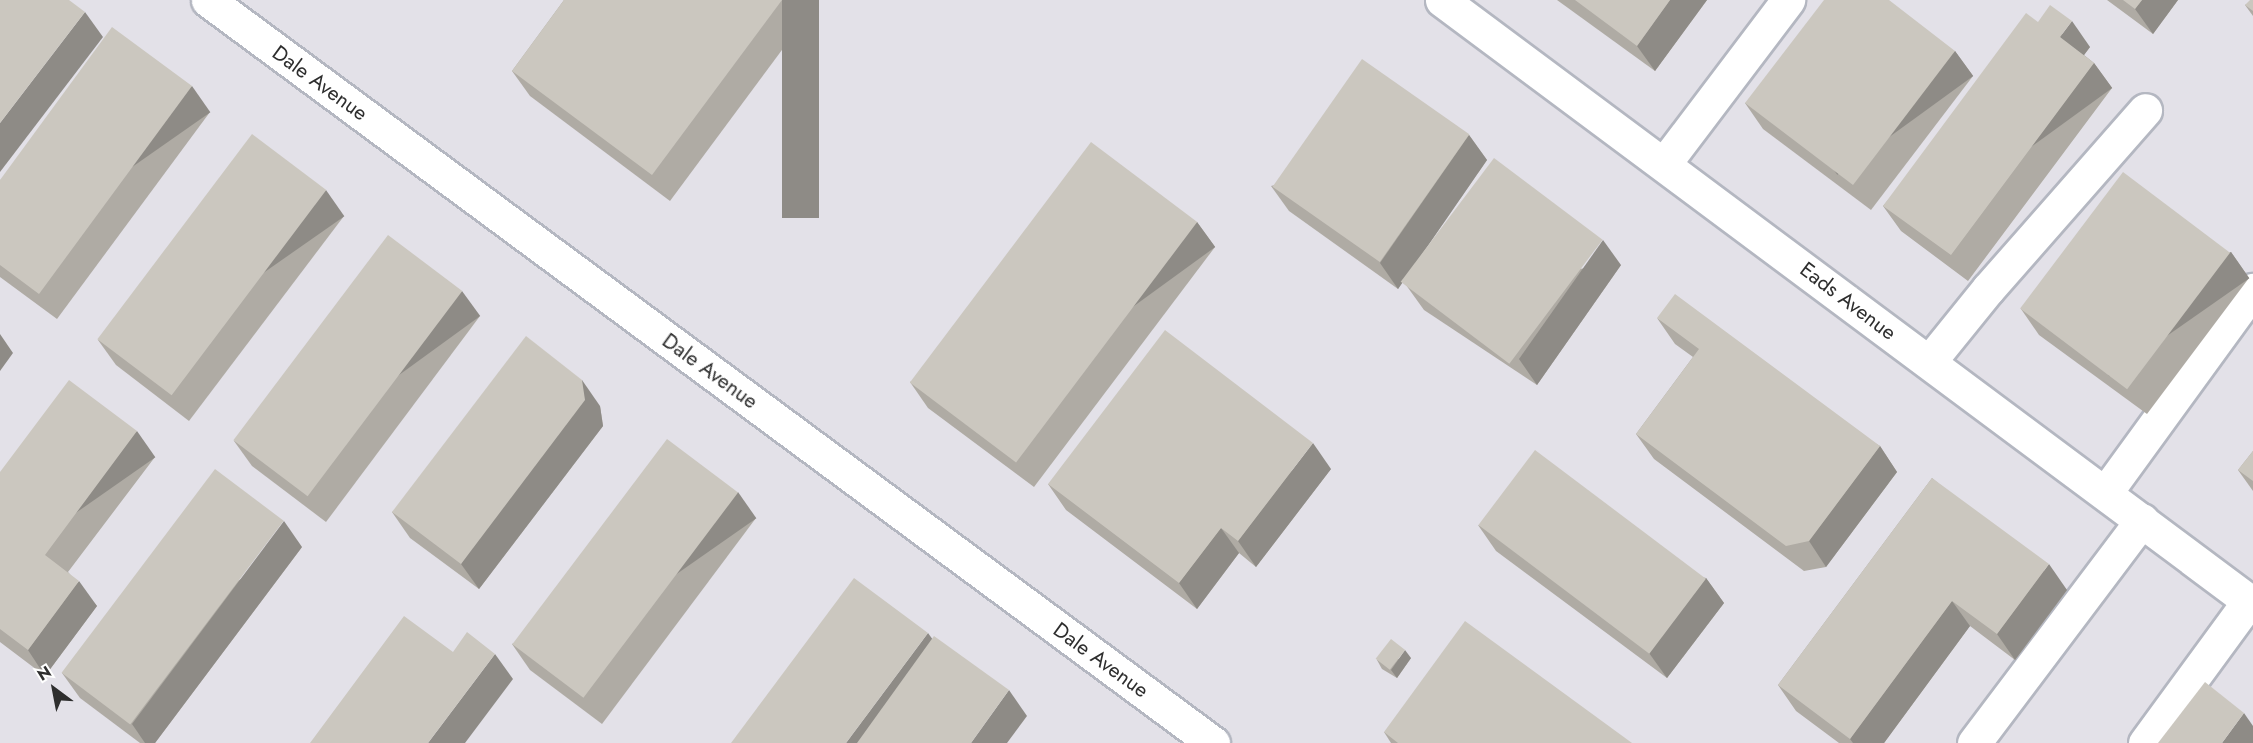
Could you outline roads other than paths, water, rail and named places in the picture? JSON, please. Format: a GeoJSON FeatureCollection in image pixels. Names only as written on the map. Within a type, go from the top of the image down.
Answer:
{"type":"FeatureCollection","features":[{"type":"Feature","properties":{"kind":"street","name":"Dale Avenue"},"geometry":{"type":"LineString","coordinates":[[208,0],[1213,743]]}},
{"type":"Feature","properties":{"kind":"street","name":"Eads Avenue"},"geometry":{"type":"LineString","coordinates":[[1442,0],[2251,602]]}},
{"type":"Feature","properties":{"kind":"street"},"geometry":{"type":"LineString","coordinates":[[1664,164],[1788,0]]}},
{"type":"Feature","properties":{"kind":"street"},"geometry":{"type":"LineString","coordinates":[[1929,362],[1988,289],[2145,110]]}},
{"type":"Feature","properties":{"kind":"street"},"geometry":{"type":"LineString","coordinates":[[2106,492],[2253,290]]}},
{"type":"Feature","properties":{"kind":"street"},"geometry":{"type":"LineString","coordinates":[[1974,743],[2142,520]]}},
{"type":"Feature","properties":{"kind":"street"},"geometry":{"type":"LineString","coordinates":[[2145,743],[2251,602]]}}]}
